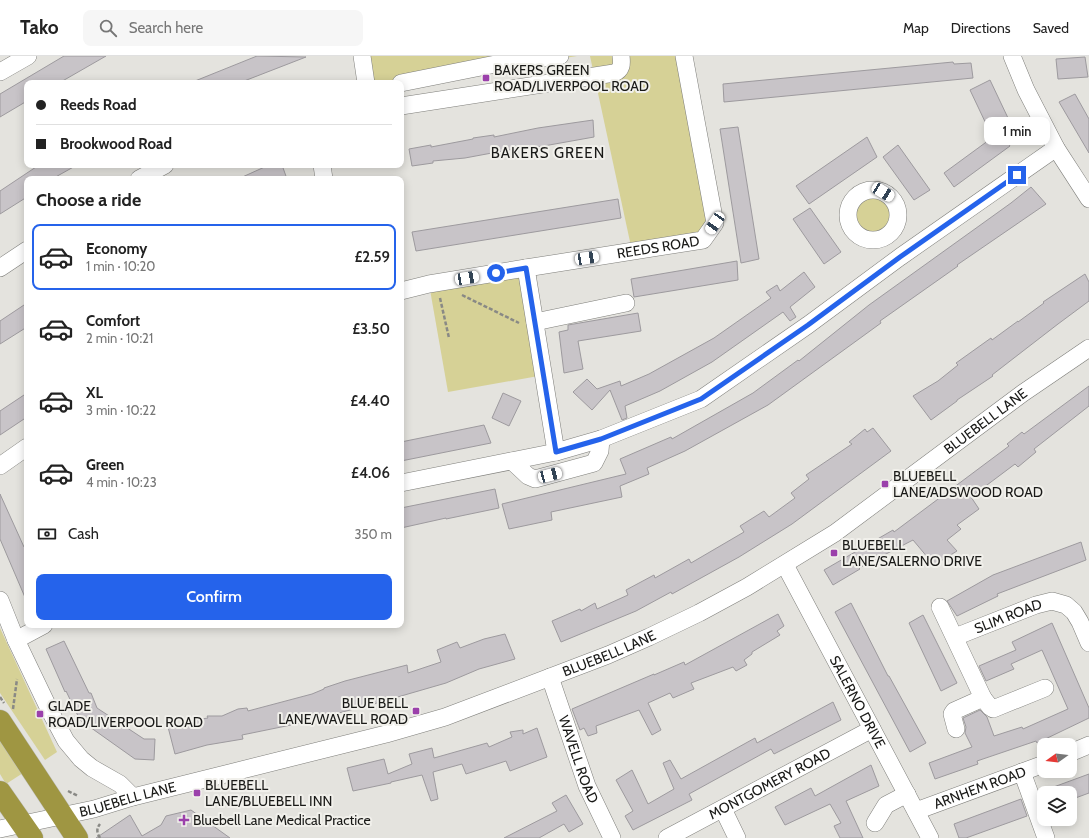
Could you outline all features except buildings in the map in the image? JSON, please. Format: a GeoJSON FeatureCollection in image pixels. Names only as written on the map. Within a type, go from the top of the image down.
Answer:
{"type":"FeatureCollection","features":[{"type":"Feature","properties":{"kind":"highway"},"geometry":{"type":"LineString","coordinates":[[6,719],[62,816],[77,838]]}},
{"type":"Feature","properties":{"kind":"highway"},"geometry":{"type":"LineString","coordinates":[[0,792],[27,831]]}},
{"type":"Feature","properties":{"kind":"street"},"geometry":{"type":"LineString","coordinates":[[0,72],[28,56]]}},
{"type":"Feature","properties":{"kind":"street"},"geometry":{"type":"LineString","coordinates":[[362,56],[366,80]]}},
{"type":"Feature","properties":{"kind":"street"},"geometry":{"type":"LineString","coordinates":[[404,82],[495,60],[560,56]]}},
{"type":"Feature","properties":{"kind":"street"},"geometry":{"type":"LineString","coordinates":[[404,106],[614,73],[619,71],[622,64],[621,56]]}},
{"type":"Feature","properties":{"kind":"street","name":"REEDS ROAD"},"geometry":{"type":"LineString","coordinates":[[404,290],[437,283],[526,268],[703,240],[715,223],[684,56]]}},
{"type":"Feature","properties":{"kind":"street"},"geometry":{"type":"LineString","coordinates":[[1012,56],[1026,90],[1056,148],[1089,199]]}},
{"type":"Feature","properties":{"kind":"street"},"geometry":{"type":"LineString","coordinates":[[404,483],[556,452],[601,439],[701,399],[808,325],[900,257],[1056,148]]}},
{"type":"Feature","properties":{"kind":"street"},"geometry":{"type":"LineString","coordinates":[[145,176],[160,168]]}},
{"type":"Feature","properties":{"kind":"street"},"geometry":{"type":"LineString","coordinates":[[884,237],[900,257]]}},
{"type":"Feature","properties":{"kind":"street"},"geometry":{"type":"LineString","coordinates":[[0,268],[24,252]]}},
{"type":"Feature","properties":{"kind":"street"},"geometry":{"type":"LineString","coordinates":[[526,268],[556,452]]}},
{"type":"Feature","properties":{"kind":"street"},"geometry":{"type":"LineString","coordinates":[[536,327],[626,303]]}},
{"type":"Feature","properties":{"kind":"street","name":"BLUEBELL LANE"},"geometry":{"type":"LineString","coordinates":[[0,829],[27,831],[62,816],[393,732],[445,717],[608,655],[699,613],[785,564],[835,533],[1023,393],[1089,348]]}},
{"type":"Feature","properties":{"kind":"street"},"geometry":{"type":"LineString","coordinates":[[512,461],[528,476],[535,479],[594,463],[600,451],[601,439]]}},
{"type":"Feature","properties":{"kind":"street"},"geometry":{"type":"LineString","coordinates":[[0,466],[24,449]]}},
{"type":"Feature","properties":{"kind":"street","name":"SALERNO DRIVE"},"geometry":{"type":"LineString","coordinates":[[785,564],[930,838]]}},
{"type":"Feature","properties":{"kind":"street"},"geometry":{"type":"LineString","coordinates":[[0,600],[16,640],[66,741],[92,768],[120,784],[133,797]]}},
{"type":"Feature","properties":{"kind":"street","name":"SLIM ROAD"},"geometry":{"type":"LineString","coordinates":[[955,637],[1036,605],[1052,601],[1066,605],[1074,612],[1089,643]]}},
{"type":"Feature","properties":{"kind":"street"},"geometry":{"type":"LineString","coordinates":[[940,607],[983,698],[993,710],[1045,688]]}},
{"type":"Feature","properties":{"kind":"street"},"geometry":{"type":"LineString","coordinates":[[16,640],[38,628]]}},
{"type":"Feature","properties":{"kind":"street","name":"WAVELL ROAD"},"geometry":{"type":"LineString","coordinates":[[550,677],[587,786],[612,838]]}},
{"type":"Feature","properties":{"kind":"street"},"geometry":{"type":"LineString","coordinates":[[956,730],[952,714],[954,711],[983,698]]}},
{"type":"Feature","properties":{"kind":"street","name":"MONTGOMERY ROAD"},"geometry":{"type":"LineString","coordinates":[[667,838],[872,729]]}},
{"type":"Feature","properties":{"kind":"street"},"geometry":{"type":"LineString","coordinates":[[1077,750],[1089,745]]}},
{"type":"Feature","properties":{"kind":"street","name":"ARNHEM ROAD"},"geometry":{"type":"LineString","coordinates":[[916,811],[1037,767]]}},
{"type":"Feature","properties":{"kind":"street"},"geometry":{"type":"LineString","coordinates":[[1022,772],[1046,838]]}},
{"type":"Feature","properties":{"kind":"street"},"geometry":{"type":"LineString","coordinates":[[876,823],[886,805],[907,794]]}},
{"type":"Feature","properties":{"kind":"street"},"geometry":{"type":"LineString","coordinates":[[723,809],[737,838]]}},
{"type":"Feature","properties":{"kind":"path"},"geometry":{"type":"LineString","coordinates":[[437,283],[536,327]]}},
{"type":"Feature","properties":{"kind":"path"},"geometry":{"type":"LineString","coordinates":[[437,283],[449,338]]}},
{"type":"Feature","properties":{"kind":"path"},"geometry":{"type":"LineString","coordinates":[[6,719],[19,666],[24,656]]}},
{"type":"Feature","properties":{"kind":"path"},"geometry":{"type":"LineString","coordinates":[[100,823],[97,830],[100,838]]}},
{"type":"Feature","properties":{"kind":"shaded area"},"geometry":{"type":"Polygon","coordinates":[[[362,56],[577,56],[404,85],[404,80],[366,80],[362,56]]]}},
{"type":"Feature","properties":{"kind":"shaded area"},"geometry":{"type":"Polygon","coordinates":[[[590,56],[684,56],[715,223],[703,240],[632,251],[590,56]]]}},
{"type":"Feature","properties":{"kind":"shaded area"},"geometry":{"type":"Polygon","coordinates":[[[873,196],[883,199],[889,205],[892,215],[889,225],[883,231],[873,234],[863,231],[857,225],[854,215],[857,205],[863,199],[873,196]]]}},
{"type":"Feature","properties":{"kind":"shaded area"},"geometry":{"type":"Polygon","coordinates":[[[526,268],[544,375],[448,392],[429,284],[526,268]]]}},
{"type":"Feature","properties":{"kind":"shaded area"},"geometry":{"type":"Polygon","coordinates":[[[0,628],[57,752],[45,760],[0,693],[0,628]]]}},
{"type":"Feature","properties":{"kind":"shaded area"},"geometry":{"type":"Polygon","coordinates":[[[0,740],[23,773],[6,784],[0,774],[0,740]]]}},
{"type":"Feature","properties":{"kind":"place","name":"BAKERS GREEN ROAD/LIVERPOOL ROAD"},"geometry":{"type":"Point","coordinates":[486,78]}},
{"type":"Feature","properties":{"kind":"place","name":"BLUEBELL LANE/ADSWOOD ROAD"},"geometry":{"type":"Point","coordinates":[885,484]}},
{"type":"Feature","properties":{"kind":"place","name":"BLUEBELL LANE/SALERNO DRIVE"},"geometry":{"type":"Point","coordinates":[834,553]}},
{"type":"Feature","properties":{"kind":"place","name":"BLUE BELL LANE/WAVELL ROAD"},"geometry":{"type":"Point","coordinates":[416,711]}},
{"type":"Feature","properties":{"kind":"place","name":"GLADE ROAD/LIVERPOOL ROAD"},"geometry":{"type":"Point","coordinates":[40,714]}},
{"type":"Feature","properties":{"kind":"place","name":"BLUEBELL LANE/BLUEBELL INN"},"geometry":{"type":"Point","coordinates":[197,793]}},
{"type":"Feature","properties":{"kind":"place","name":"Bluebell Lane Medical Practice"},"geometry":{"type":"Point","coordinates":[184,820]}},
{"type":"Feature","properties":{"kind":"district","name":"BAKERS GREEN"},"geometry":{"type":"Point","coordinates":[548,153]}},
{"type":"Feature","properties":{"kind":"route"},"geometry":{"type":"LineString","coordinates":[[496,273],[526,268],[556,452],[601,439],[701,399],[808,325],[900,257],[1017,175]]}}]}
